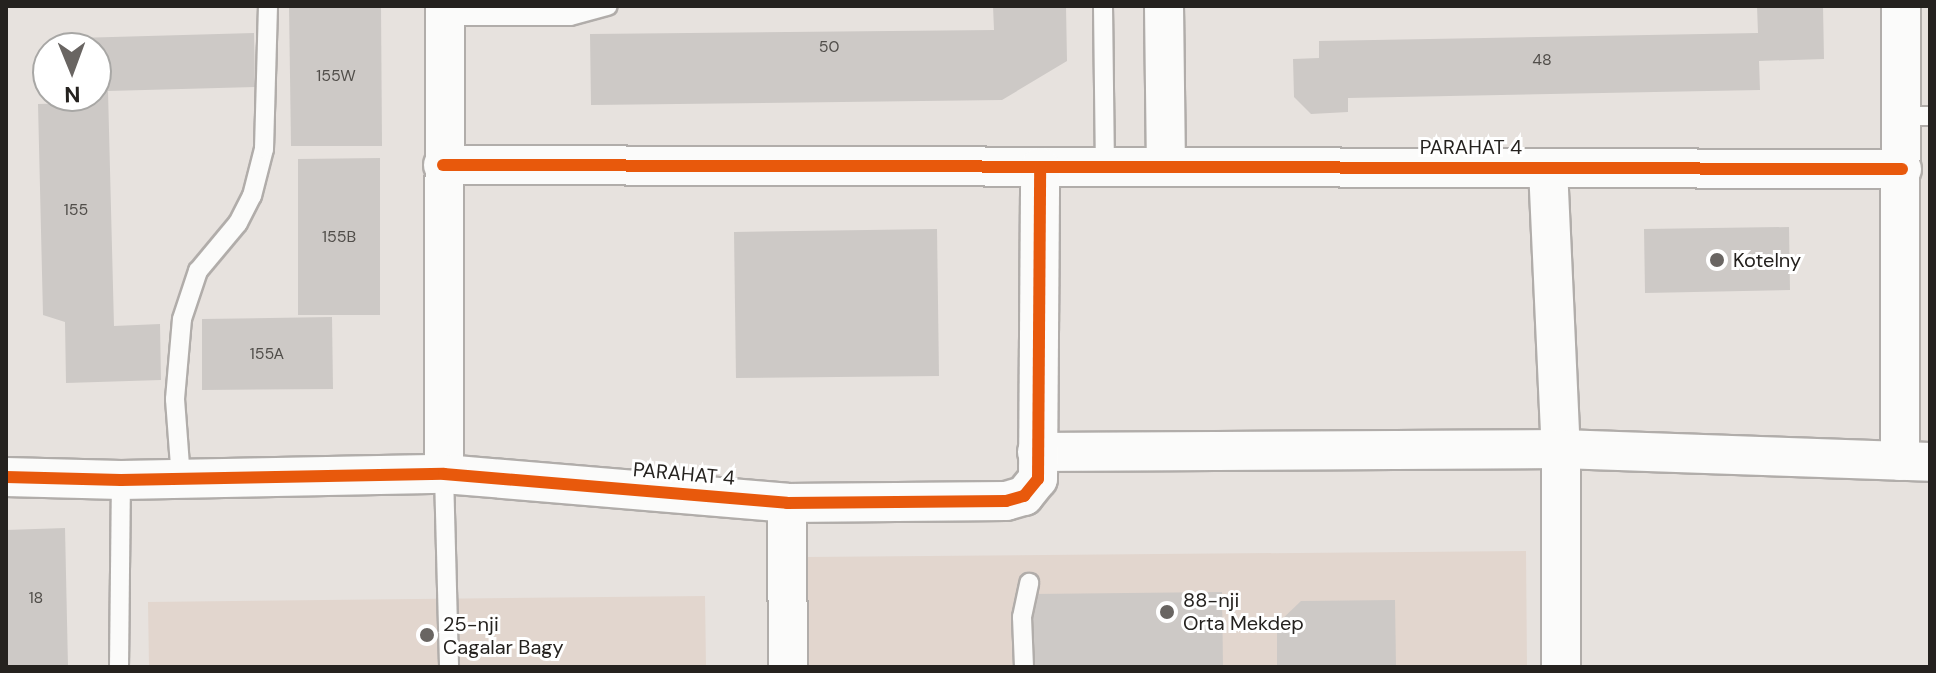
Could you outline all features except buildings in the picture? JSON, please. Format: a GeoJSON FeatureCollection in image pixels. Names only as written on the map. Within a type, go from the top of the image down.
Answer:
{"type":"FeatureCollection","features":[{"type":"Feature","properties":{"kind":"street"},"geometry":{"type":"LineString","coordinates":[[1164,6],[1166,167]]}},
{"type":"Feature","properties":{"kind":"street"},"geometry":{"type":"LineString","coordinates":[[1037,452],[1561,449],[1915,462],[1902,169],[1916,116],[1901,6]]}},
{"type":"Feature","properties":{"kind":"street"},"geometry":{"type":"LineString","coordinates":[[444,474],[445,11]]}},
{"type":"Feature","properties":{"kind":"street","name":"PARAHAT 4"},"geometry":{"type":"LineString","coordinates":[[443,165],[1902,169]]}},
{"type":"Feature","properties":{"kind":"street","name":"PARAHAT 4"},"geometry":{"type":"LineString","coordinates":[[6,477],[121,480],[444,474],[787,503],[1006,501],[1033,489],[1037,452],[1040,167]]}},
{"type":"Feature","properties":{"kind":"street","name":"PARAHAT 4"},"geometry":{"type":"LineString","coordinates":[[1548,168],[1561,449],[1561,667]]}},
{"type":"Feature","properties":{"kind":"street"},"geometry":{"type":"LineString","coordinates":[[787,503],[788,667]]}},
{"type":"Feature","properties":{"kind":"lane"},"geometry":{"type":"LineString","coordinates":[[181,479],[175,399],[182,319],[198,271],[238,223],[252,196],[264,149],[268,6]]}},
{"type":"Feature","properties":{"kind":"lane"},"geometry":{"type":"LineString","coordinates":[[445,11],[570,16],[608,6]]}},
{"type":"Feature","properties":{"kind":"lane"},"geometry":{"type":"LineString","coordinates":[[1103,6],[1105,167]]}},
{"type":"Feature","properties":{"kind":"lane"},"geometry":{"type":"LineString","coordinates":[[444,474],[449,667]]}},
{"type":"Feature","properties":{"kind":"lane"},"geometry":{"type":"LineString","coordinates":[[119,667],[121,480]]}},
{"type":"Feature","properties":{"kind":"lane"},"geometry":{"type":"LineString","coordinates":[[1024,667],[1022,617],[1029,583]]}},
{"type":"Feature","properties":{"kind":"shaded area","name":"88-nji Orta Mekdep"},"geometry":{"type":"Polygon","coordinates":[[[1526,551],[1527,667],[807,667],[806,557],[1526,551]]]}},
{"type":"Feature","properties":{"kind":"shaded area","name":"25-nji Cagalar Bagy"},"geometry":{"type":"Polygon","coordinates":[[[705,596],[706,667],[149,667],[148,602],[705,596]]]}},
{"type":"Feature","properties":{"kind":"cycle path"},"geometry":{"type":"LineString","coordinates":[[443,165],[1902,169]]}},
{"type":"Feature","properties":{"kind":"cycle path"},"geometry":{"type":"LineString","coordinates":[[6,477],[121,480],[444,474],[787,503],[1006,501],[1024,496],[1038,479],[1040,167]]}},
{"type":"Feature","properties":{"kind":"place","name":"Kotelny"},"geometry":{"type":"Point","coordinates":[1717,260]}},
{"type":"Feature","properties":{"kind":"place","name":"88-nji Orta Mekdep"},"geometry":{"type":"Point","coordinates":[1167,612]}},
{"type":"Feature","properties":{"kind":"place","name":"25-nji Cagalar Bagy"},"geometry":{"type":"Point","coordinates":[427,635]}}]}
